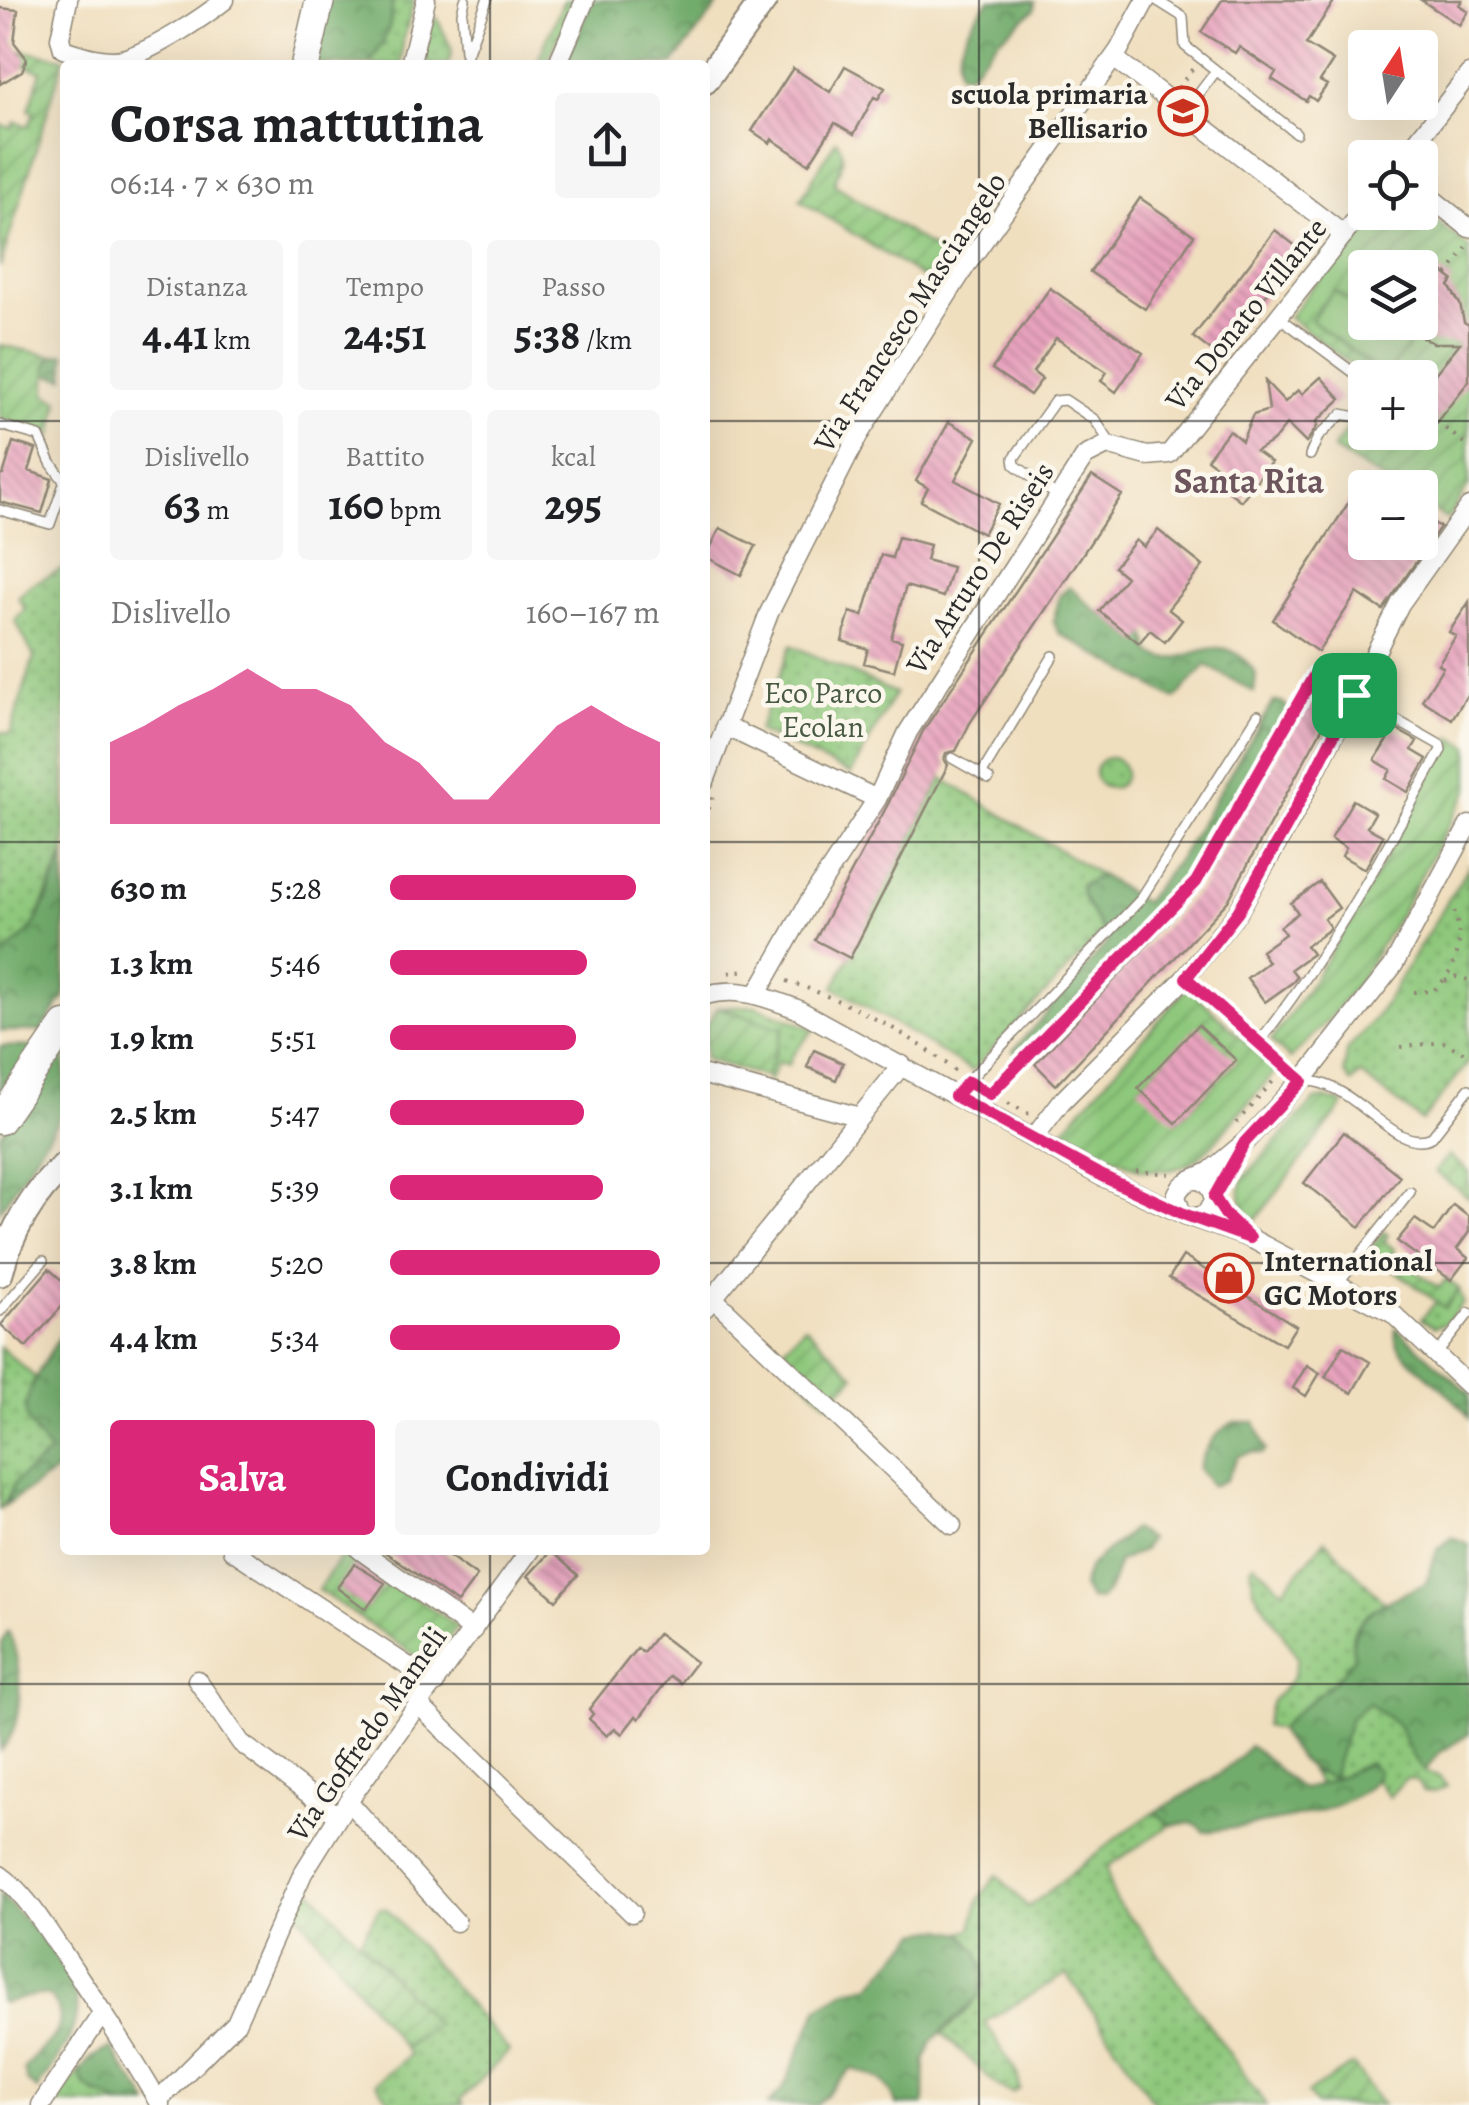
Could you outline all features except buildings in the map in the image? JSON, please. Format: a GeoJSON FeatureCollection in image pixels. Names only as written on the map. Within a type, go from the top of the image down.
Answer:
{"type":"FeatureCollection","features":[{"type":"Feature","properties":{"kind":"main road"},"geometry":{"type":"LineString","coordinates":[[306,60],[320,0]]}},
{"type":"Feature","properties":{"kind":"main road"},"geometry":{"type":"LineString","coordinates":[[710,74],[764,0]]}},
{"type":"Feature","properties":{"kind":"main road"},"geometry":{"type":"LineString","coordinates":[[0,1120],[60,1032]]}},
{"type":"Feature","properties":{"kind":"main road"},"geometry":{"type":"LineString","coordinates":[[1,1266],[36,1196],[60,1170]]}},
{"type":"Feature","properties":{"kind":"street"},"geometry":{"type":"LineString","coordinates":[[68,0],[60,38],[62,49],[111,60],[126,58],[202,18],[225,0]]}},
{"type":"Feature","properties":{"kind":"street"},"geometry":{"type":"LineString","coordinates":[[414,60],[426,0]]}},
{"type":"Feature","properties":{"kind":"street"},"geometry":{"type":"LineString","coordinates":[[559,60],[585,0]]}},
{"type":"Feature","properties":{"kind":"street","name":"Via Francesco Masciangelo"},"geometry":{"type":"LineString","coordinates":[[711,784],[726,726],[768,613],[858,436],[967,264],[1114,58],[1146,0]]}},
{"type":"Feature","properties":{"kind":"street"},"geometry":{"type":"LineString","coordinates":[[1114,58],[1344,235]]}},
{"type":"Feature","properties":{"kind":"street"},"geometry":{"type":"LineString","coordinates":[[1418,140],[1469,74]]}},
{"type":"Feature","properties":{"kind":"street"},"geometry":{"type":"LineString","coordinates":[[1438,207],[1468,238]]}},
{"type":"Feature","properties":{"kind":"street","name":"Via Donato Villante"},"geometry":{"type":"LineString","coordinates":[[1113,446],[1147,456],[1169,454],[1348,230]]}},
{"type":"Feature","properties":{"kind":"street","name":"Via Arturo De Riseis"},"geometry":{"type":"LineString","coordinates":[[757,994],[809,902],[877,799],[1058,497],[1085,456],[1095,448],[1113,446]]}},
{"type":"Feature","properties":{"kind":"street"},"geometry":{"type":"LineString","coordinates":[[1032,1139],[1060,1102],[1186,978],[1238,912],[1292,816],[1400,604],[1469,508]]}},
{"type":"Feature","properties":{"kind":"street"},"geometry":{"type":"LineString","coordinates":[[726,726],[877,799]]}},
{"type":"Feature","properties":{"kind":"street"},"geometry":{"type":"LineString","coordinates":[[1125,1187],[1150,1188],[1208,1172],[1237,1138],[1302,1081],[1393,966],[1469,825]]}},
{"type":"Feature","properties":{"kind":"street"},"geometry":{"type":"LineString","coordinates":[[710,994],[731,991],[757,994],[797,1010],[902,1065],[962,1089],[984,1101],[1032,1139],[1125,1187],[1250,1238],[1338,1283],[1392,1313],[1469,1386]]}},
{"type":"Feature","properties":{"kind":"street"},"geometry":{"type":"LineString","coordinates":[[710,1302],[902,1065]]}},
{"type":"Feature","properties":{"kind":"street"},"geometry":{"type":"LineString","coordinates":[[710,1075],[860,1117]]}},
{"type":"Feature","properties":{"kind":"street"},"geometry":{"type":"LineString","coordinates":[[1188,1214],[1206,1214],[1237,1138]]}},
{"type":"Feature","properties":{"kind":"street"},"geometry":{"type":"LineString","coordinates":[[1186,1178],[1206,1183],[1214,1199],[1250,1238]]}},
{"type":"Feature","properties":{"kind":"street"},"geometry":{"type":"LineString","coordinates":[[1186,1178],[1176,1196],[1188,1214]]}},
{"type":"Feature","properties":{"kind":"street"},"geometry":{"type":"LineString","coordinates":[[710,1304],[952,1525]]}},
{"type":"Feature","properties":{"kind":"street"},"geometry":{"type":"LineString","coordinates":[[240,1555],[435,1684]]}},
{"type":"Feature","properties":{"kind":"street"},"geometry":{"type":"LineString","coordinates":[[367,1555],[473,1630]]}},
{"type":"Feature","properties":{"kind":"street","name":"Via Goffredo Mameli"},"geometry":{"type":"LineString","coordinates":[[159,2103],[236,2023],[304,1874],[343,1809],[526,1555]]}},
{"type":"Feature","properties":{"kind":"street"},"geometry":{"type":"LineString","coordinates":[[197,1680],[241,1744],[343,1809],[456,1922]]}},
{"type":"Feature","properties":{"kind":"street"},"geometry":{"type":"LineString","coordinates":[[419,1706],[632,1912]]}},
{"type":"Feature","properties":{"kind":"street"},"geometry":{"type":"LineString","coordinates":[[0,1874],[25,1900],[103,2012],[159,2103]]}},
{"type":"Feature","properties":{"kind":"street"},"geometry":{"type":"LineString","coordinates":[[42,2105],[103,2012]]}},
{"type":"Feature","properties":{"kind":"lane"},"geometry":{"type":"LineString","coordinates":[[465,0],[462,13],[466,60]]}},
{"type":"Feature","properties":{"kind":"lane"},"geometry":{"type":"LineString","coordinates":[[466,60],[487,0]]}},
{"type":"Feature","properties":{"kind":"lane"},"geometry":{"type":"LineString","coordinates":[[1156,0],[1183,17],[1184,46],[1296,133]]}},
{"type":"Feature","properties":{"kind":"lane"},"geometry":{"type":"LineString","coordinates":[[1185,112],[1216,71]]}},
{"type":"Feature","properties":{"kind":"lane"},"geometry":{"type":"LineString","coordinates":[[1278,317],[1348,368]]}},
{"type":"Feature","properties":{"kind":"lane"},"geometry":{"type":"LineString","coordinates":[[1058,497],[1015,465],[1014,458],[1054,401],[1065,400],[1095,420],[1113,446]]}},
{"type":"Feature","properties":{"kind":"lane"},"geometry":{"type":"LineString","coordinates":[[1310,455],[1318,437],[1342,414],[1348,415]]}},
{"type":"Feature","properties":{"kind":"lane"},"geometry":{"type":"LineString","coordinates":[[0,426],[40,436],[60,476]]}},
{"type":"Feature","properties":{"kind":"lane"},"geometry":{"type":"LineString","coordinates":[[0,510],[50,524],[60,493]]}},
{"type":"Feature","properties":{"kind":"lane"},"geometry":{"type":"LineString","coordinates":[[952,758],[985,777],[1053,656]]}},
{"type":"Feature","properties":{"kind":"lane"},"geometry":{"type":"LineString","coordinates":[[984,1101],[1196,882],[1315,674],[1440,745],[1442,750],[1344,922],[1260,1042]]}},
{"type":"Feature","properties":{"kind":"lane"},"geometry":{"type":"LineString","coordinates":[[962,1089],[1140,900],[1258,715]]}},
{"type":"Feature","properties":{"kind":"lane"},"geometry":{"type":"LineString","coordinates":[[1186,978],[1302,1081],[1317,1080],[1345,1092],[1399,1136],[1412,1141],[1432,1138],[1469,1089]]}},
{"type":"Feature","properties":{"kind":"lane"},"geometry":{"type":"LineString","coordinates":[[1338,1283],[1410,1192]]}},
{"type":"Feature","properties":{"kind":"lane"},"geometry":{"type":"LineString","coordinates":[[0,1311],[43,1261]]}},
{"type":"Feature","properties":{"kind":"lane"},"geometry":{"type":"LineString","coordinates":[[1436,1355],[1469,1313]]}},
{"type":"Feature","properties":{"kind":"path"},"geometry":{"type":"LineString","coordinates":[[1176,91],[1200,58]]}},
{"type":"Feature","properties":{"kind":"path"},"geometry":{"type":"LineString","coordinates":[[1448,275],[1468,238]]}},
{"type":"Feature","properties":{"kind":"path"},"geometry":{"type":"LineString","coordinates":[[1438,423],[1469,446]]}},
{"type":"Feature","properties":{"kind":"path"},"geometry":{"type":"LineString","coordinates":[[1414,992],[1433,991],[1452,970],[1460,938],[1453,908]]}},
{"type":"Feature","properties":{"kind":"path"},"geometry":{"type":"LineString","coordinates":[[1460,938],[1469,939]]}},
{"type":"Feature","properties":{"kind":"path"},"geometry":{"type":"LineString","coordinates":[[1443,982],[1469,980]]}},
{"type":"Feature","properties":{"kind":"path"},"geometry":{"type":"LineString","coordinates":[[786,981],[932,1051],[962,1089]]}},
{"type":"Feature","properties":{"kind":"path"},"geometry":{"type":"LineString","coordinates":[[1401,1048],[1443,1042],[1467,1054],[1469,1051]]}},
{"type":"Feature","properties":{"kind":"path"},"geometry":{"type":"LineString","coordinates":[[1237,1138],[1276,1078]]}},
{"type":"Feature","properties":{"kind":"path"},"geometry":{"type":"LineString","coordinates":[[984,1101],[1022,1110]]}},
{"type":"Feature","properties":{"kind":"path"},"geometry":{"type":"LineString","coordinates":[[1125,1167],[1186,1178]]}},
{"type":"Feature","properties":{"kind":"green space"},"geometry":{"type":"Polygon","coordinates":[[[325,0],[392,0],[386,34],[372,60],[311,60],[325,0]]]}},
{"type":"Feature","properties":{"kind":"green space"},"geometry":{"type":"Polygon","coordinates":[[[392,0],[414,0],[402,60],[372,60],[386,34],[392,0]]]}},
{"type":"Feature","properties":{"kind":"green space"},"geometry":{"type":"Polygon","coordinates":[[[564,0],[577,0],[547,60],[538,60],[564,0]]]}},
{"type":"Feature","properties":{"kind":"green space"},"geometry":{"type":"Polygon","coordinates":[[[592,0],[722,0],[676,60],[565,60],[592,0]]]}},
{"type":"Feature","properties":{"kind":"green space"},"geometry":{"type":"Polygon","coordinates":[[[989,0],[1035,2],[1034,10],[999,39],[968,74],[960,73],[961,45],[989,0]]]}},
{"type":"Feature","properties":{"kind":"green space"},"geometry":{"type":"Polygon","coordinates":[[[437,18],[452,50],[449,60],[427,60],[424,56],[433,20],[437,18]]]}},
{"type":"Feature","properties":{"kind":"green space"},"geometry":{"type":"Polygon","coordinates":[[[22,51],[64,58],[60,60],[60,71],[0,267],[0,125],[13,128],[15,122],[29,126],[34,112],[29,110],[41,71],[26,66],[22,51]]]}},
{"type":"Feature","properties":{"kind":"green space"},"geometry":{"type":"Polygon","coordinates":[[[836,140],[842,156],[834,184],[946,257],[928,281],[800,200],[836,140]]]}},
{"type":"Feature","properties":{"kind":"green space"},"geometry":{"type":"Polygon","coordinates":[[[1438,223],[1469,248],[1469,485],[1447,519],[1438,513],[1438,470],[1368,470],[1333,449],[1348,428],[1348,450],[1438,450],[1438,360],[1348,362],[1289,317],[1355,230],[1438,230],[1438,223]]]}},
{"type":"Feature","properties":{"kind":"green space"},"geometry":{"type":"Polygon","coordinates":[[[1334,290],[1348,300],[1348,340],[1400,340],[1408,346],[1397,360],[1364,360],[1311,320],[1334,290]]]}},
{"type":"Feature","properties":{"kind":"green space"},"geometry":{"type":"Polygon","coordinates":[[[0,345],[53,356],[47,362],[46,395],[59,400],[52,436],[32,426],[0,420],[0,345]]]}},
{"type":"Feature","properties":{"kind":"green space"},"geometry":{"type":"Polygon","coordinates":[[[60,355],[60,377],[47,375],[47,362],[60,355]]]}},
{"type":"Feature","properties":{"kind":"green space"},"geometry":{"type":"Polygon","coordinates":[[[60,570],[60,864],[32,931],[0,955],[0,732],[10,734],[34,657],[15,620],[25,609],[18,597],[30,585],[60,570]]]}},
{"type":"Feature","properties":{"kind":"green space"},"geometry":{"type":"Polygon","coordinates":[[[1069,587],[1099,613],[1146,632],[1150,652],[1163,658],[1215,648],[1242,657],[1256,674],[1254,692],[1206,665],[1175,699],[1059,633],[1053,622],[1060,595],[1069,587]]]}},
{"type":"Feature","properties":{"kind":"green space","name":"Eco Parco Ecolan"},"geometry":{"type":"Polygon","coordinates":[[[791,645],[895,693],[851,774],[758,731],[791,645]]]}},
{"type":"Feature","properties":{"kind":"green space"},"geometry":{"type":"Polygon","coordinates":[[[1273,702],[1282,702],[1291,710],[1186,888],[1020,1058],[1013,1051],[1108,942],[1080,885],[1101,876],[1144,902],[1180,857],[1273,702]]]}},
{"type":"Feature","properties":{"kind":"green space"},"geometry":{"type":"Polygon","coordinates":[[[1451,737],[1469,746],[1469,789],[1360,979],[1290,1059],[1271,1041],[1344,930],[1451,737]]]}},
{"type":"Feature","properties":{"kind":"green space"},"geometry":{"type":"Polygon","coordinates":[[[1110,758],[1121,762],[1125,773],[1121,784],[1110,788],[1099,784],[1095,773],[1099,762],[1110,758]]]}},
{"type":"Feature","properties":{"kind":"green space"},"geometry":{"type":"Polygon","coordinates":[[[942,778],[1136,897],[972,1071],[834,987],[942,778]]]}},
{"type":"Feature","properties":{"kind":"green space"},"geometry":{"type":"Polygon","coordinates":[[[60,865],[60,1003],[41,1031],[0,1031],[0,955],[25,935],[48,897],[60,865]]]}},
{"type":"Feature","properties":{"kind":"green space"},"geometry":{"type":"Polygon","coordinates":[[[1469,866],[1469,1062],[1422,1121],[1360,1074],[1352,1083],[1344,1073],[1347,1051],[1379,1013],[1469,866]]]}},
{"type":"Feature","properties":{"kind":"green space"},"geometry":{"type":"Polygon","coordinates":[[[1188,987],[1276,1071],[1191,1164],[1170,1170],[1142,1170],[1064,1129],[1188,987]]]}},
{"type":"Feature","properties":{"kind":"green space"},"geometry":{"type":"Polygon","coordinates":[[[756,1006],[814,1029],[789,1065],[778,1062],[769,1082],[766,1077],[783,1030],[718,1007],[756,1006]]]}},
{"type":"Feature","properties":{"kind":"green space"},"geometry":{"type":"Polygon","coordinates":[[[718,1007],[783,1029],[766,1077],[710,1060],[710,1020],[718,1007]]]}},
{"type":"Feature","properties":{"kind":"green space"},"geometry":{"type":"Polygon","coordinates":[[[0,1046],[39,1047],[0,1100],[0,1046]]]}},
{"type":"Feature","properties":{"kind":"green space"},"geometry":{"type":"Polygon","coordinates":[[[60,1046],[60,1117],[0,1211],[0,1136],[60,1046]]]}},
{"type":"Feature","properties":{"kind":"green space"},"geometry":{"type":"Polygon","coordinates":[[[1325,1098],[1344,1104],[1255,1221],[1242,1202],[1242,1179],[1315,1100],[1325,1098]]]}},
{"type":"Feature","properties":{"kind":"green space"},"geometry":{"type":"Polygon","coordinates":[[[1448,1155],[1469,1172],[1469,1198],[1435,1172],[1448,1155]]]}},
{"type":"Feature","properties":{"kind":"green space"},"geometry":{"type":"Polygon","coordinates":[[[1384,1232],[1388,1235],[1384,1241],[1394,1249],[1392,1253],[1439,1288],[1446,1279],[1459,1289],[1445,1308],[1369,1251],[1384,1232]]]}},
{"type":"Feature","properties":{"kind":"green space"},"geometry":{"type":"Polygon","coordinates":[[[1459,1289],[1463,1303],[1446,1323],[1434,1327],[1421,1319],[1437,1301],[1445,1308],[1459,1289]]]}},
{"type":"Feature","properties":{"kind":"green space"},"geometry":{"type":"Polygon","coordinates":[[[805,1326],[855,1376],[827,1403],[777,1354],[805,1326]]]}},
{"type":"Feature","properties":{"kind":"green space"},"geometry":{"type":"Polygon","coordinates":[[[1396,1328],[1469,1393],[1469,1418],[1401,1350],[1396,1328]]]}},
{"type":"Feature","properties":{"kind":"green space"},"geometry":{"type":"Polygon","coordinates":[[[60,1336],[60,1468],[6,1505],[15,1482],[50,1453],[30,1425],[26,1411],[38,1373],[60,1336]]]}},
{"type":"Feature","properties":{"kind":"green space"},"geometry":{"type":"Polygon","coordinates":[[[0,1347],[36,1378],[28,1410],[51,1453],[16,1482],[0,1511],[0,1347]]]}},
{"type":"Feature","properties":{"kind":"green space"},"geometry":{"type":"Polygon","coordinates":[[[1234,1422],[1255,1422],[1266,1450],[1262,1454],[1238,1456],[1226,1480],[1212,1486],[1198,1469],[1211,1442],[1234,1422]]]}},
{"type":"Feature","properties":{"kind":"green space"},"geometry":{"type":"Polygon","coordinates":[[[1133,1529],[1149,1539],[1142,1551],[1118,1562],[1106,1593],[1098,1600],[1089,1599],[1082,1587],[1089,1566],[1133,1529]]]}},
{"type":"Feature","properties":{"kind":"green space"},"geometry":{"type":"Polygon","coordinates":[[[1453,1537],[1469,1545],[1469,1734],[1439,1753],[1425,1771],[1412,1755],[1398,1725],[1369,1703],[1351,1717],[1332,1778],[1314,1770],[1295,1754],[1279,1730],[1346,1668],[1354,1656],[1353,1641],[1364,1618],[1426,1583],[1437,1550],[1453,1537]]]}},
{"type":"Feature","properties":{"kind":"green space"},"geometry":{"type":"Polygon","coordinates":[[[1325,1540],[1385,1603],[1354,1630],[1354,1656],[1338,1678],[1279,1730],[1264,1726],[1272,1701],[1293,1678],[1298,1657],[1253,1589],[1251,1567],[1254,1563],[1283,1590],[1325,1540]]]}},
{"type":"Feature","properties":{"kind":"green space"},"geometry":{"type":"Polygon","coordinates":[[[342,1555],[352,1555],[457,1626],[430,1665],[318,1590],[342,1555]]]}},
{"type":"Feature","properties":{"kind":"green space"},"geometry":{"type":"Polygon","coordinates":[[[8,1631],[17,1659],[18,1710],[0,1751],[2,1643],[8,1631]]]}},
{"type":"Feature","properties":{"kind":"green space"},"geometry":{"type":"Polygon","coordinates":[[[1369,1703],[1398,1726],[1425,1771],[1438,1776],[1447,1786],[1435,1792],[1423,1791],[1416,1780],[1406,1778],[1389,1797],[1376,1780],[1378,1771],[1320,1785],[1310,1771],[1332,1777],[1351,1717],[1369,1703]]]}},
{"type":"Feature","properties":{"kind":"green space"},"geometry":{"type":"Polygon","coordinates":[[[1249,1746],[1302,1789],[1370,1763],[1378,1771],[1368,1786],[1351,1799],[1273,1822],[1204,1832],[1193,1824],[1171,1825],[1155,1812],[1218,1775],[1249,1746]]]}},
{"type":"Feature","properties":{"kind":"green space"},"geometry":{"type":"Polygon","coordinates":[[[1155,1812],[1171,1825],[1108,1866],[1112,1891],[1266,2105],[1156,2105],[1067,1974],[985,2022],[1018,2075],[1020,2089],[1012,2093],[1000,2088],[942,2033],[968,2010],[982,1987],[981,1963],[962,1933],[972,1928],[979,1900],[997,1875],[1028,1907],[1155,1812]]]}},
{"type":"Feature","properties":{"kind":"green space"},"geometry":{"type":"Polygon","coordinates":[[[305,1883],[436,2024],[404,2048],[294,1908],[305,1883]]]}},
{"type":"Feature","properties":{"kind":"green space"},"geometry":{"type":"Polygon","coordinates":[[[0,1894],[62,1964],[76,1998],[70,2035],[37,2090],[27,2081],[24,2069],[55,2035],[60,2019],[55,2003],[43,1995],[0,2003],[0,1894]]]}},
{"type":"Feature","properties":{"kind":"green space"},"geometry":{"type":"Polygon","coordinates":[[[379,1908],[387,1909],[509,2051],[460,2100],[463,2105],[393,2105],[376,2083],[409,2055],[404,2048],[436,2024],[360,1941],[379,1908]]]}},
{"type":"Feature","properties":{"kind":"green space"},"geometry":{"type":"Polygon","coordinates":[[[943,1929],[962,1933],[978,1951],[985,1974],[979,1997],[932,2041],[925,2062],[924,2105],[896,2105],[890,2089],[880,2080],[852,2069],[816,2105],[768,2105],[784,2087],[818,2008],[847,1990],[871,1985],[918,1933],[943,1929]]]}},
{"type":"Feature","properties":{"kind":"green space"},"geometry":{"type":"Polygon","coordinates":[[[112,2047],[149,2105],[120,2105],[85,2085],[80,2071],[91,2058],[112,2047]]]}},
{"type":"Feature","properties":{"kind":"green space"},"geometry":{"type":"Polygon","coordinates":[[[1353,2065],[1382,2105],[1316,2105],[1307,2093],[1353,2065]]]}},
{"type":"Feature","properties":{"kind":"green space"},"geometry":{"type":"Polygon","coordinates":[[[80,2071],[85,2085],[120,2105],[53,2103],[80,2071]]]}},
{"type":"Feature","properties":{"kind":"place","name":"scuola primaria Bellisario"},"geometry":{"type":"Point","coordinates":[1183,111]}},
{"type":"Feature","properties":{"kind":"place","name":"International GC Motors"},"geometry":{"type":"Point","coordinates":[1229,1278]}},
{"type":"Feature","properties":{"kind":"district","name":"Santa Rita"},"geometry":{"type":"Point","coordinates":[1249,481]}},
{"type":"Feature","properties":{"kind":"route"},"geometry":{"type":"LineString","coordinates":[[1315,674],[1354,695],[1238,912],[1186,978],[1302,1081],[1245,1142],[1214,1197],[1250,1238],[1186,1215],[1102,1176],[955,1096],[968,1082],[990,1094],[1196,882],[1315,674]]}}]}
